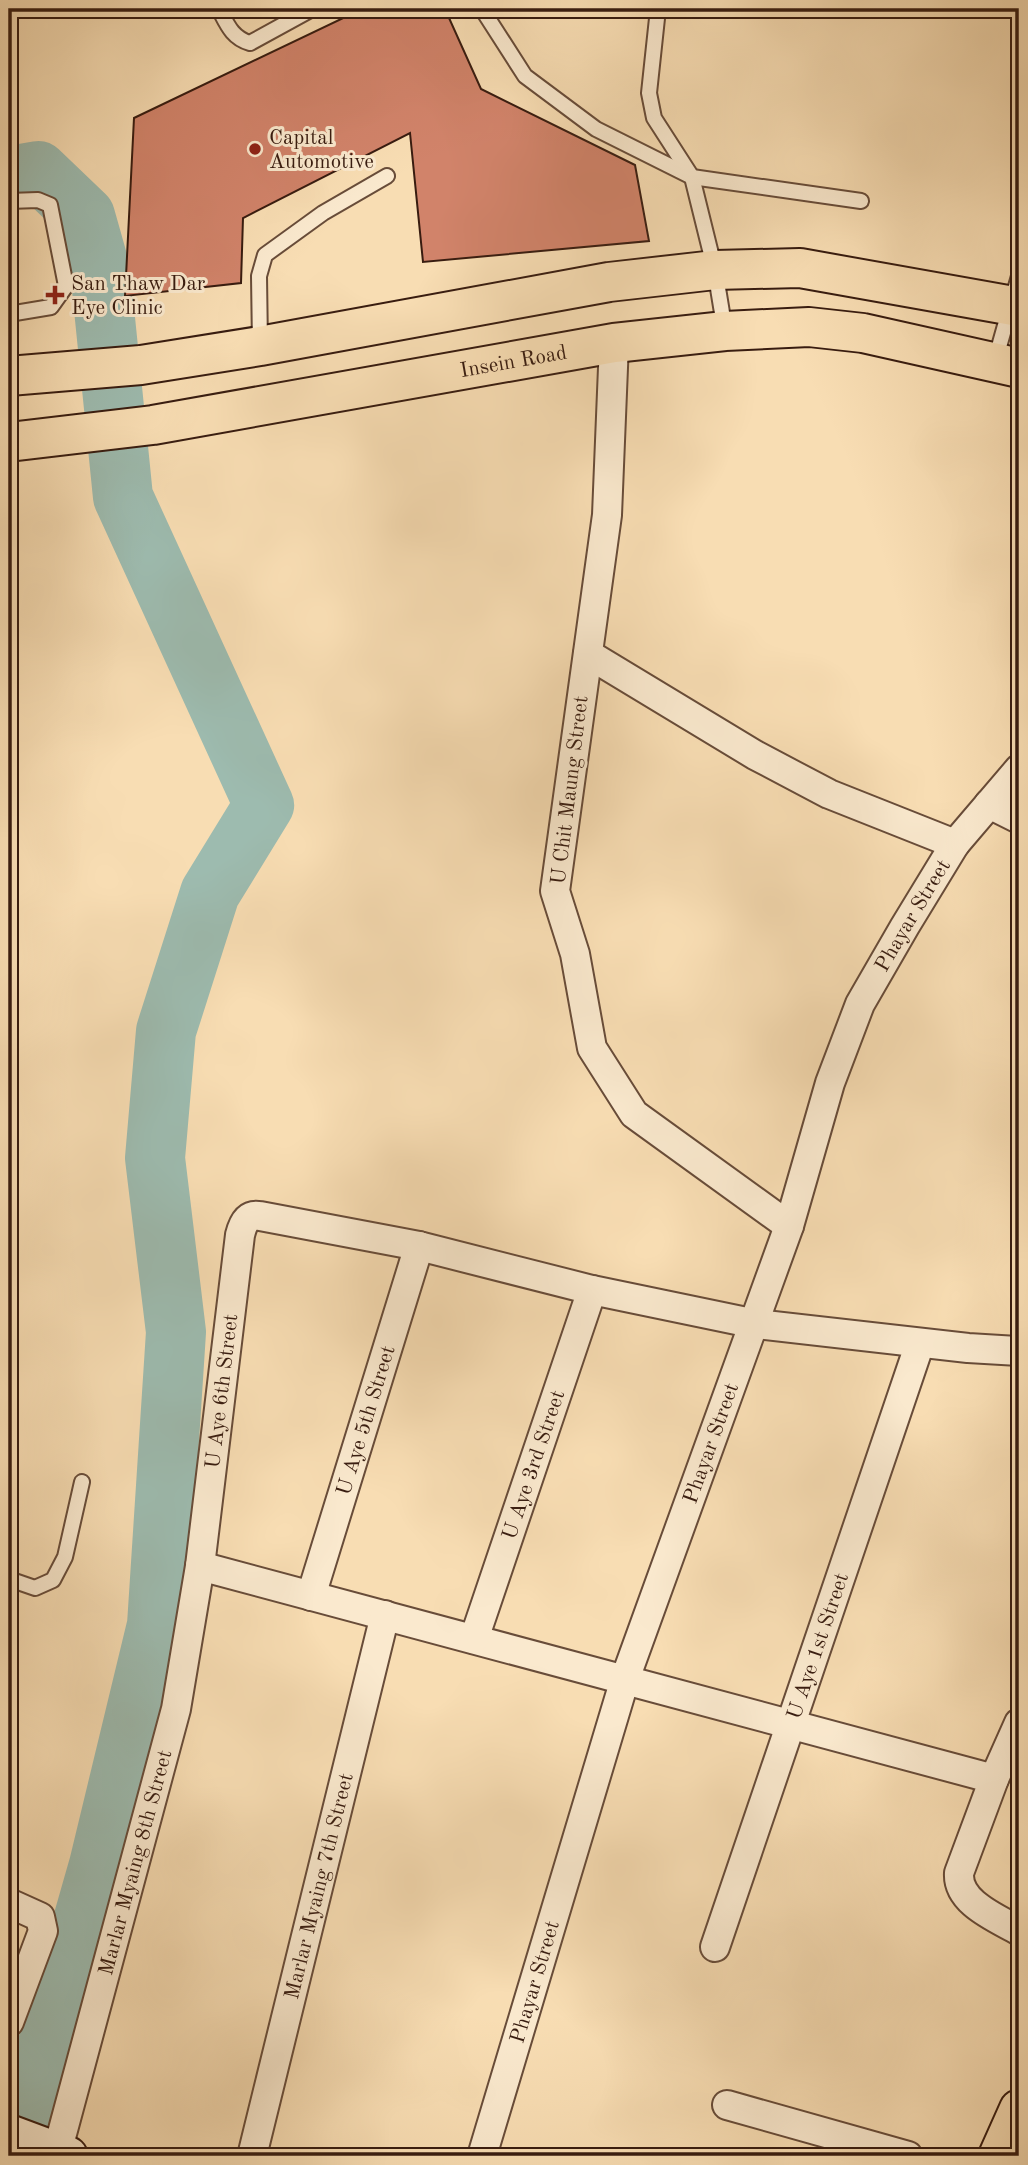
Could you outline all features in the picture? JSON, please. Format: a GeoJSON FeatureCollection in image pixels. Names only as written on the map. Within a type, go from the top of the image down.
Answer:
{"type":"FeatureCollection","features":[{"type":"Feature","properties":{"kind":"main road"},"geometry":{"type":"LineString","coordinates":[[9,376],[141,365],[609,282],[715,270],[800,268],[1016,296]]}},
{"type":"Feature","properties":{"kind":"main road"},"geometry":{"type":"LineString","coordinates":[[506,301],[515,361]]}},
{"type":"Feature","properties":{"kind":"main road","name":"Insein Road"},"geometry":{"type":"LineString","coordinates":[[9,442],[153,425],[614,343],[725,331],[809,327],[863,333],[1007,365]]}},
{"type":"Feature","properties":{"kind":"main road"},"geometry":{"type":"LineString","coordinates":[[998,2156],[1019,2109]]}},
{"type":"Feature","properties":{"kind":"street","name":"U Chit Maung Street"},"geometry":{"type":"LineString","coordinates":[[614,343],[607,515],[555,891],[575,954],[592,1048],[634,1114],[789,1226]]}},
{"type":"Feature","properties":{"kind":"street"},"geometry":{"type":"LineString","coordinates":[[588,654],[755,755],[829,794],[955,844]]}},
{"type":"Feature","properties":{"kind":"street","name":"Phayar Street"},"geometry":{"type":"LineString","coordinates":[[482,2156],[625,1679],[756,1324],[789,1226],[830,1083],[860,1004],[955,844],[1019,769]]}},
{"type":"Feature","properties":{"kind":"street"},"geometry":{"type":"LineString","coordinates":[[989,804],[1019,819]]}},
{"type":"Feature","properties":{"kind":"street","name":"U Aye 6th Street"},"geometry":{"type":"LineString","coordinates":[[200,1566],[230,1308],[240,1235],[247,1219],[253,1215],[261,1216],[419,1246]]}},
{"type":"Feature","properties":{"kind":"street"},"geometry":{"type":"LineString","coordinates":[[419,1246],[592,1290],[756,1324],[920,1343],[1019,1351]]}},
{"type":"Feature","properties":{"kind":"street","name":"U Aye 5th Street"},"geometry":{"type":"LineString","coordinates":[[311,1595],[419,1246]]}},
{"type":"Feature","properties":{"kind":"street","name":"U Aye 3rd Street"},"geometry":{"type":"LineString","coordinates":[[474,1639],[592,1290]]}},
{"type":"Feature","properties":{"kind":"street","name":"U Aye 1st Street"},"geometry":{"type":"LineString","coordinates":[[715,1947],[920,1343]]}},
{"type":"Feature","properties":{"kind":"street"},"geometry":{"type":"LineString","coordinates":[[200,1566],[994,1779]]}},
{"type":"Feature","properties":{"kind":"street","name":"Marlar Myaing 8th Street"},"geometry":{"type":"LineString","coordinates":[[57,2153],[176,1709],[200,1566]]}},
{"type":"Feature","properties":{"kind":"street","name":"Marlar Myaing 7th Street"},"geometry":{"type":"LineString","coordinates":[[252,2156],[385,1615]]}},
{"type":"Feature","properties":{"kind":"street"},"geometry":{"type":"LineString","coordinates":[[1019,1723],[994,1779],[959,1873],[958,1883],[977,1906],[1019,1931]]}},
{"type":"Feature","properties":{"kind":"street"},"geometry":{"type":"LineString","coordinates":[[9,1903],[40,1917],[43,1931],[9,2022]]}},
{"type":"Feature","properties":{"kind":"street"},"geometry":{"type":"LineString","coordinates":[[727,2105],[908,2156]]}},
{"type":"Feature","properties":{"kind":"street"},"geometry":{"type":"LineString","coordinates":[[9,2134],[57,2153]]}},
{"type":"Feature","properties":{"kind":"lane"},"geometry":{"type":"LineString","coordinates":[[219,9],[228,28],[239,40],[250,43],[312,9]]}},
{"type":"Feature","properties":{"kind":"lane"},"geometry":{"type":"LineString","coordinates":[[482,9],[525,76],[596,128],[692,177],[861,201]]}},
{"type":"Feature","properties":{"kind":"lane"},"geometry":{"type":"LineString","coordinates":[[658,9],[649,93],[654,118],[692,177],[715,270],[725,331]]}},
{"type":"Feature","properties":{"kind":"lane"},"geometry":{"type":"LineString","coordinates":[[260,346],[259,276],[265,255],[323,214],[387,176]]}},
{"type":"Feature","properties":{"kind":"lane"},"geometry":{"type":"LineString","coordinates":[[9,201],[38,200],[50,205],[66,286],[51,307],[9,314]]}},
{"type":"Feature","properties":{"kind":"lane"},"geometry":{"type":"LineString","coordinates":[[1007,365],[1016,296]]}},
{"type":"Feature","properties":{"kind":"lane"},"geometry":{"type":"LineString","coordinates":[[9,1579],[35,1588],[53,1580],[65,1557],[82,1482]]}},
{"type":"Feature","properties":{"kind":"building","name":"Capital Automotive"},"geometry":{"type":"Polygon","coordinates":[[[362,9],[445,9],[481,89],[635,165],[649,241],[423,262],[410,133],[243,218],[241,283],[125,296],[134,118],[362,9]]]}},
{"type":"Feature","properties":{"kind":"waterway"},"geometry":{"type":"LineString","coordinates":[[9,176],[38,171],[85,216],[100,269],[123,497],[264,805],[210,893],[166,1031],[155,1158],[176,1332],[157,1625],[99,1865],[45,2054],[11,2156]]}},
{"type":"Feature","properties":{"kind":"place","name":"Capital Automotive"},"geometry":{"type":"Point","coordinates":[255,149]}},
{"type":"Feature","properties":{"kind":"place","name":"San Thaw Dar Eye Clinic"},"geometry":{"type":"Point","coordinates":[55,295]}}]}
